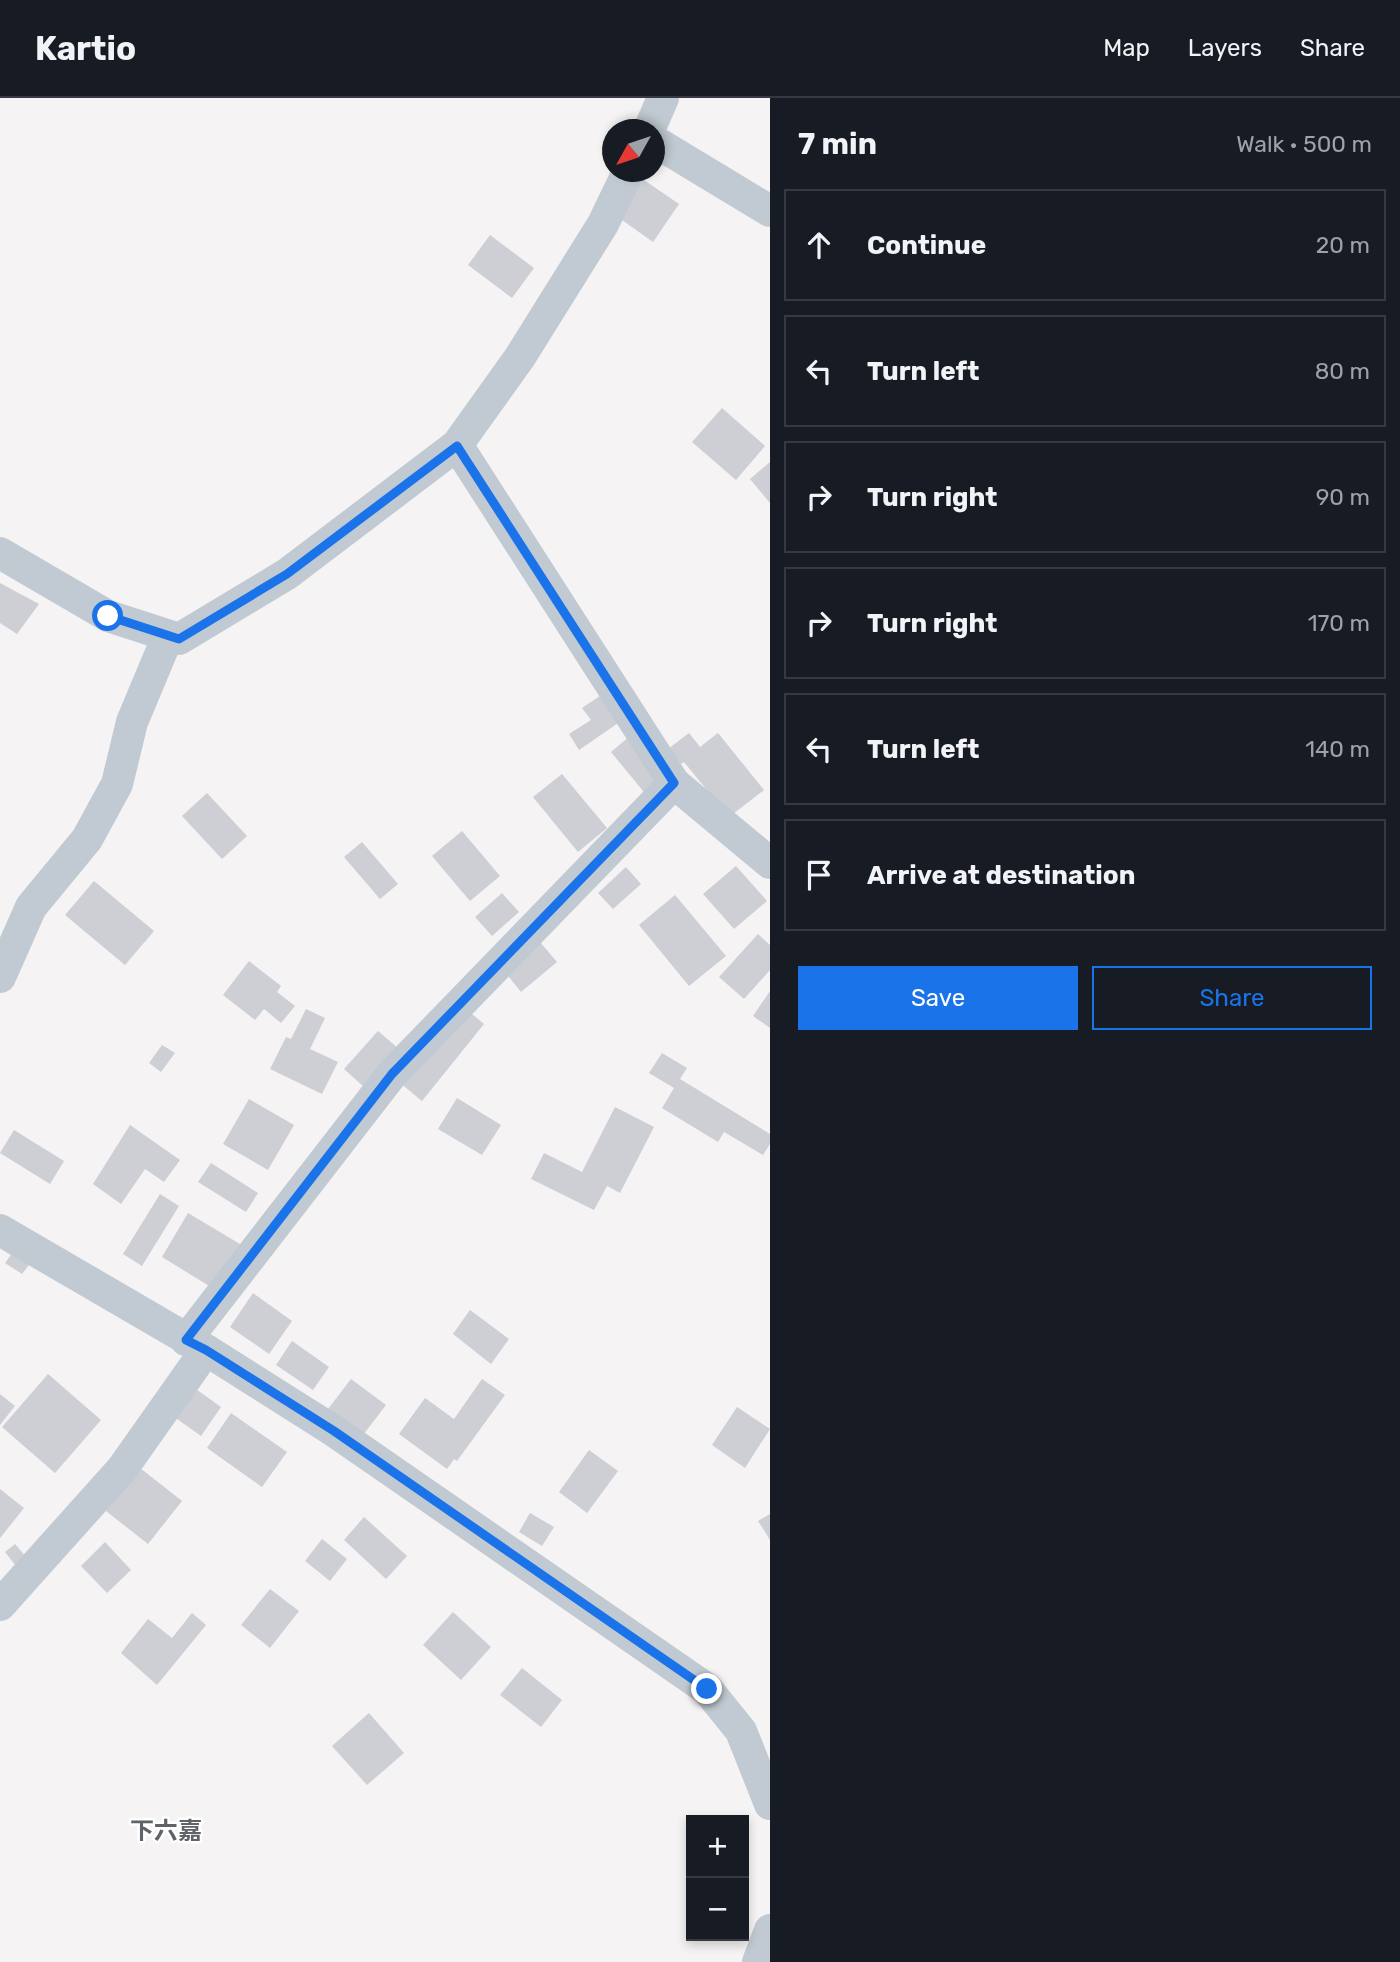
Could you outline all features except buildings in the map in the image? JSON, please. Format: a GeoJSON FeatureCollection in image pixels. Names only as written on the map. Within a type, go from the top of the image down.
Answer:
{"type":"FeatureCollection","features":[{"type":"Feature","properties":{"kind":"street"},"geometry":{"type":"LineString","coordinates":[[654,119],[663,98]]}},
{"type":"Feature","properties":{"kind":"street"},"geometry":{"type":"LineString","coordinates":[[665,148],[770,211]]}},
{"type":"Feature","properties":{"kind":"street"},"geometry":{"type":"LineString","coordinates":[[0,553],[108,616],[179,639],[287,574],[457,446],[520,358],[603,224],[623,182]]}},
{"type":"Feature","properties":{"kind":"street"},"geometry":{"type":"LineString","coordinates":[[457,446],[674,783],[770,863]]}},
{"type":"Feature","properties":{"kind":"street"},"geometry":{"type":"LineString","coordinates":[[0,976],[31,907],[87,839],[117,784],[132,722],[168,636]]}},
{"type":"Feature","properties":{"kind":"street"},"geometry":{"type":"LineString","coordinates":[[0,1605],[122,1469],[196,1345],[392,1074],[674,783]]}},
{"type":"Feature","properties":{"kind":"street"},"geometry":{"type":"LineString","coordinates":[[0,1230],[196,1345],[334,1431],[707,1689],[741,1731],[770,1804]]}},
{"type":"Feature","properties":{"kind":"street"},"geometry":{"type":"LineString","coordinates":[[758,1962],[770,1930]]}},
{"type":"Feature","properties":{"kind":"district","name":"下六嘉"},"geometry":{"type":"Point","coordinates":[166,1831]}},
{"type":"Feature","properties":{"kind":"route"},"geometry":{"type":"LineString","coordinates":[[108,616],[179,639],[287,574],[457,446],[674,783],[392,1074],[186,1340],[334,1431],[707,1689]]}}]}
